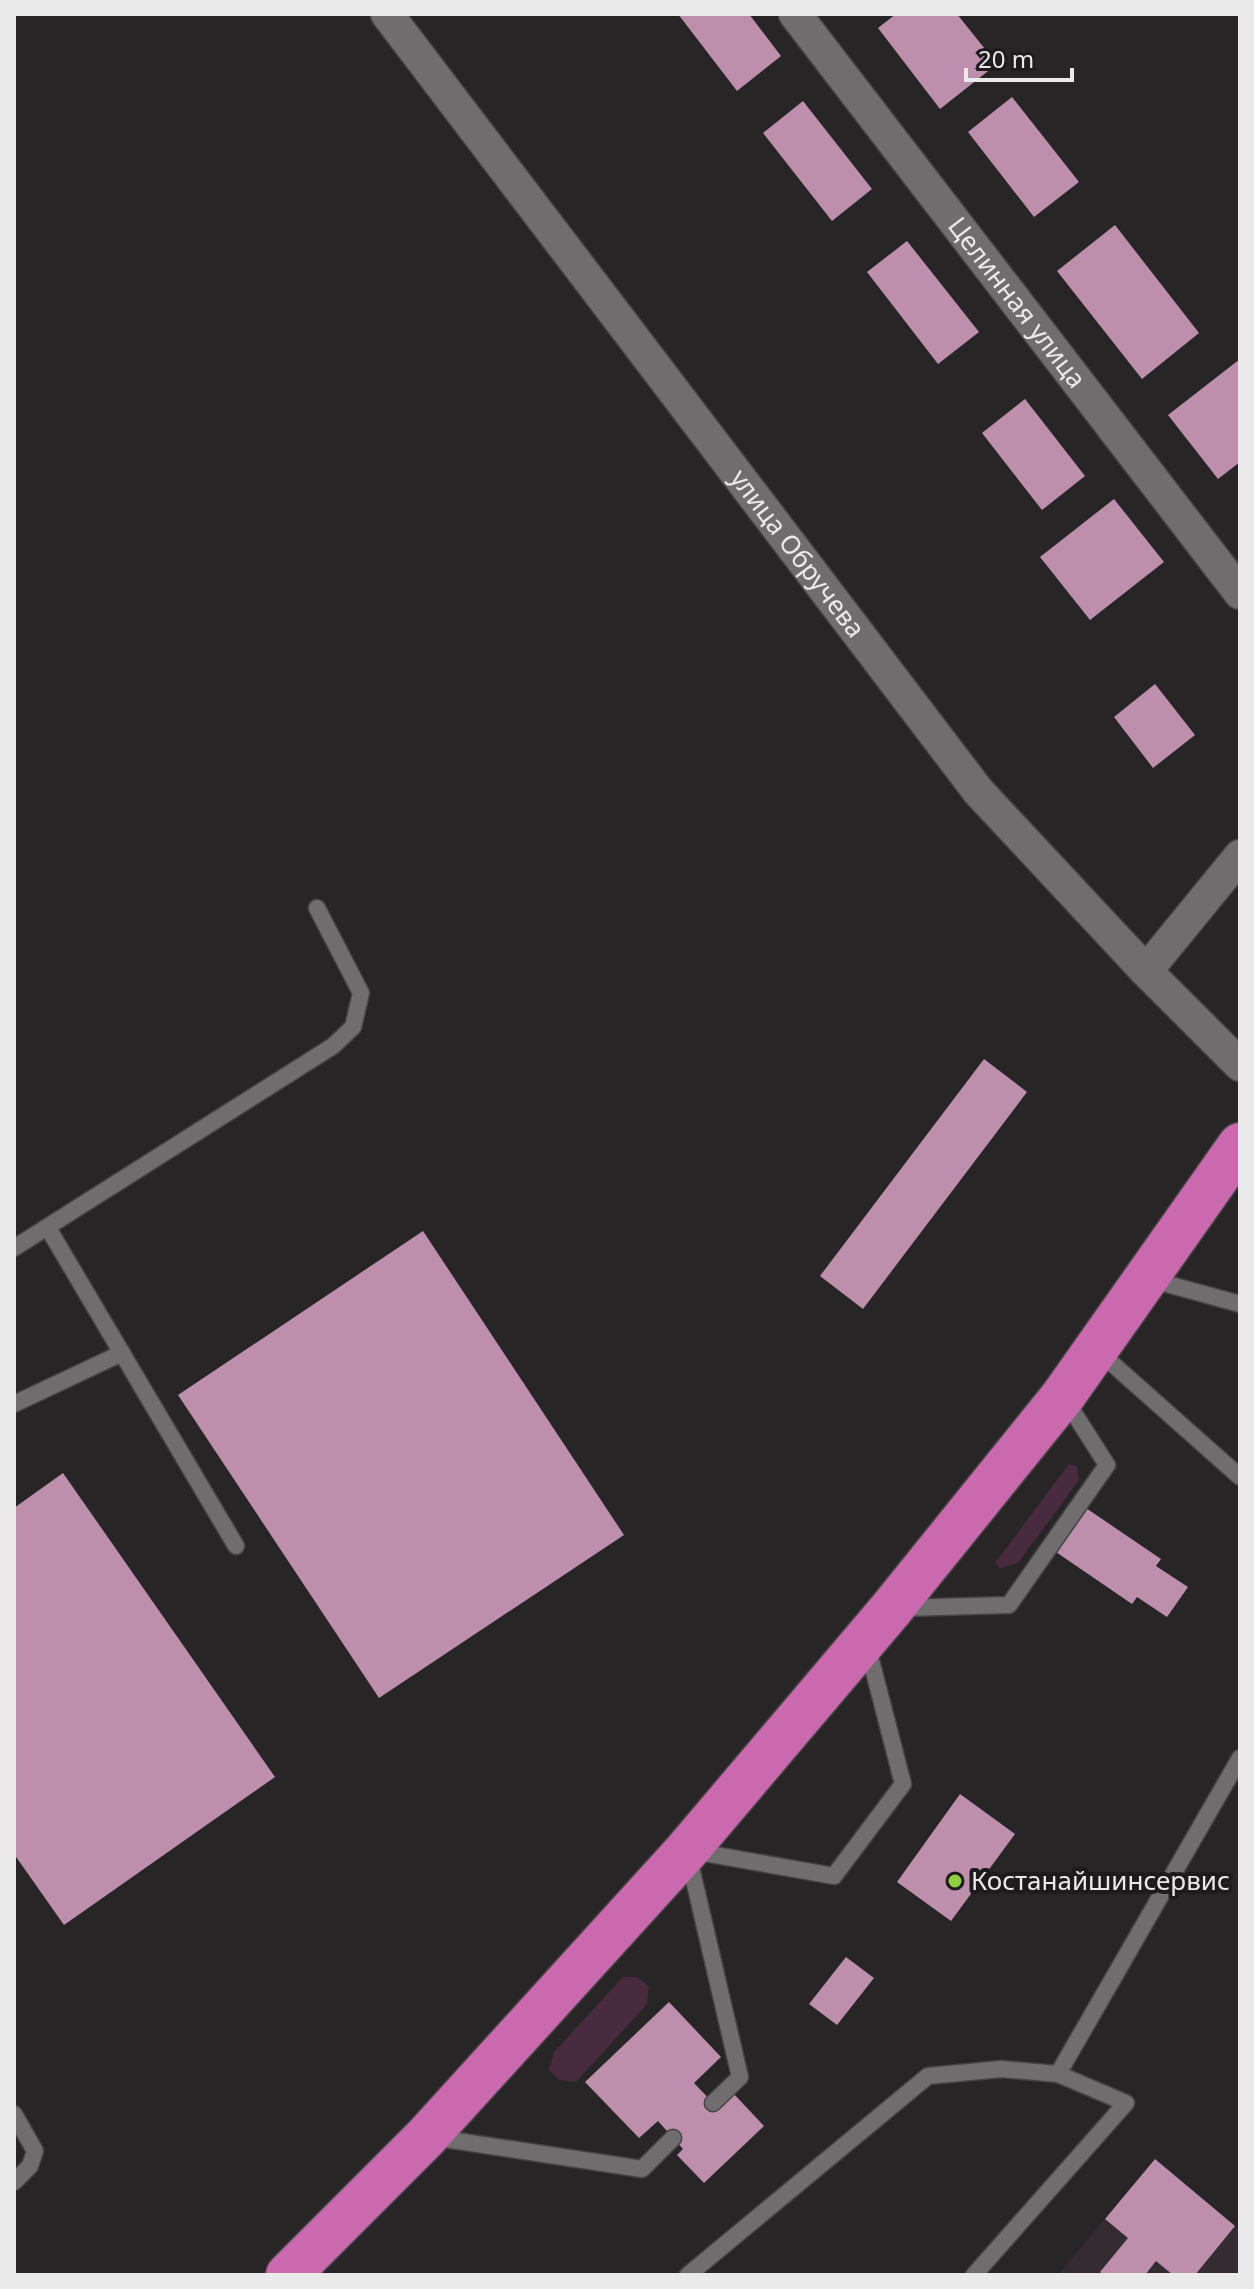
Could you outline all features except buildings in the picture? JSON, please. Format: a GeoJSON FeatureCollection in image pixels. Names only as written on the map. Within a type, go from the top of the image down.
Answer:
{"type":"FeatureCollection","features":[{"type":"Feature","properties":{"kind":"highway"},"geometry":{"type":"LineString","coordinates":[[288,2275],[426,2137],[687,1850],[879,1624],[1063,1396],[1240,1145]]}},
{"type":"Feature","properties":{"kind":"street","name":"улица Обручева"},"geometry":{"type":"LineString","coordinates":[[387,14],[978,791],[1146,971],[1240,1065]]}},
{"type":"Feature","properties":{"kind":"street","name":"Целинная улица"},"geometry":{"type":"LineString","coordinates":[[795,14],[1240,593]]}},
{"type":"Feature","properties":{"kind":"street"},"geometry":{"type":"LineString","coordinates":[[1146,971],[1240,856]]}},
{"type":"Feature","properties":{"kind":"lane"},"geometry":{"type":"LineString","coordinates":[[14,1248],[333,1046],[353,1027],[361,993],[317,908]]}},
{"type":"Feature","properties":{"kind":"lane"},"geometry":{"type":"LineString","coordinates":[[48,1228],[236,1546]]}},
{"type":"Feature","properties":{"kind":"lane"},"geometry":{"type":"LineString","coordinates":[[1148,1278],[1240,1304]]}},
{"type":"Feature","properties":{"kind":"lane"},"geometry":{"type":"LineString","coordinates":[[1096,1350],[1240,1477]]}},
{"type":"Feature","properties":{"kind":"lane"},"geometry":{"type":"LineString","coordinates":[[14,1404],[122,1353]]}},
{"type":"Feature","properties":{"kind":"lane"},"geometry":{"type":"LineString","coordinates":[[713,2103],[740,2077],[687,1850],[834,1876],[903,1784],[879,1624],[1009,1605],[1107,1465],[1063,1396]]}},
{"type":"Feature","properties":{"kind":"lane"},"geometry":{"type":"LineString","coordinates":[[1058,2074],[1240,1758]]}},
{"type":"Feature","properties":{"kind":"lane"},"geometry":{"type":"LineString","coordinates":[[688,2275],[928,2076],[1001,2069],[1058,2074],[1126,2103],[974,2275]]}},
{"type":"Feature","properties":{"kind":"lane"},"geometry":{"type":"LineString","coordinates":[[14,2114],[35,2151],[30,2166],[14,2182]]}},
{"type":"Feature","properties":{"kind":"lane"},"geometry":{"type":"LineString","coordinates":[[426,2137],[642,2169],[673,2138]]}},
{"type":"Feature","properties":{"kind":"shaded area"},"geometry":{"type":"Polygon","coordinates":[[[1069,1464],[1077,1466],[1079,1480],[1018,1563],[1000,1568],[995,1563],[1069,1464]]]}},
{"type":"Feature","properties":{"kind":"shaded area"},"geometry":{"type":"Polygon","coordinates":[[[623,1977],[637,1977],[649,1987],[647,2004],[576,2082],[559,2080],[549,2070],[554,2052],[623,1977]]]}},
{"type":"Feature","properties":{"kind":"shaded area"},"geometry":{"type":"Polygon","coordinates":[[[1155,2159],[1240,2230],[1240,2275],[1058,2275],[1155,2159]]]}},
{"type":"Feature","properties":{"kind":"place","name":"Костанайшинсервис"},"geometry":{"type":"Point","coordinates":[955,1881]}}]}
